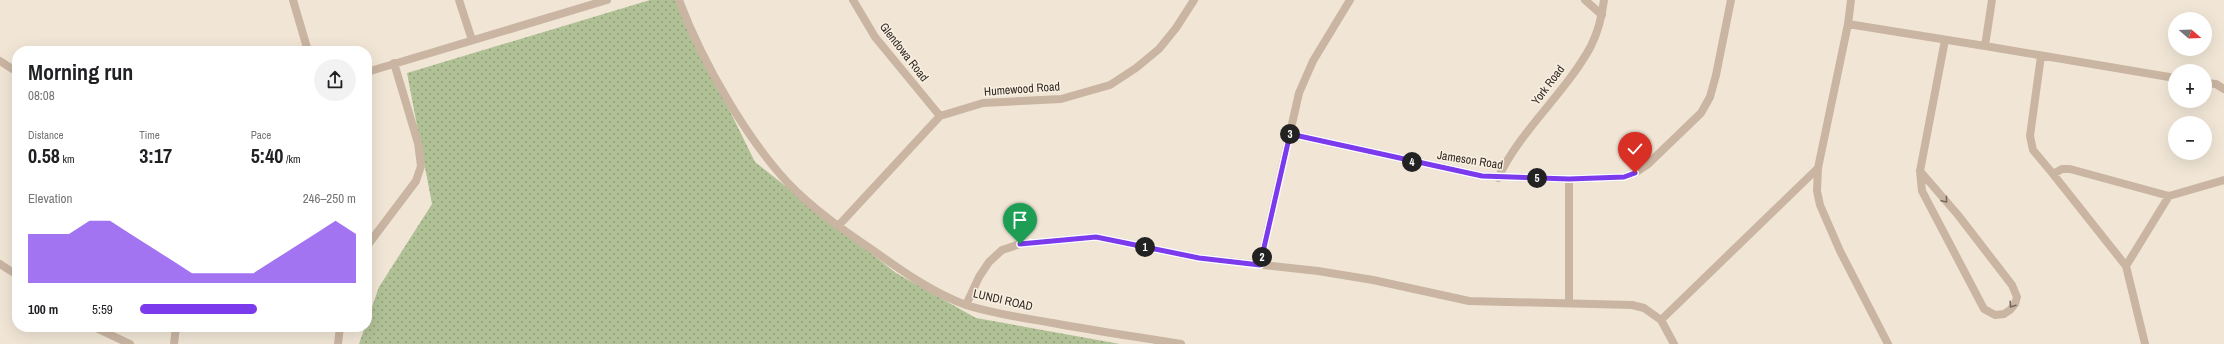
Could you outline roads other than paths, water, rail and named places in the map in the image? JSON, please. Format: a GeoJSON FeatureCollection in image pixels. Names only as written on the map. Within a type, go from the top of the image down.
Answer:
{"type":"FeatureCollection","features":[{"type":"Feature","properties":{"kind":"street"},"geometry":{"type":"LineString","coordinates":[[293,0],[307,46]]}},
{"type":"Feature","properties":{"kind":"street"},"geometry":{"type":"LineString","coordinates":[[459,0],[472,40]]}},
{"type":"Feature","properties":{"kind":"street"},"geometry":{"type":"LineString","coordinates":[[372,70],[607,0]]}},
{"type":"Feature","properties":{"kind":"street","name":"LUNDI ROAD"},"geometry":{"type":"LineString","coordinates":[[679,0],[704,59],[758,143],[782,176],[798,194],[896,267],[939,292],[966,305],[1028,319],[1182,344]]}},
{"type":"Feature","properties":{"kind":"street","name":"Glendowa Road"},"geometry":{"type":"LineString","coordinates":[[853,0],[875,38],[940,116]]}},
{"type":"Feature","properties":{"kind":"street","name":"Humewood Road"},"geometry":{"type":"LineString","coordinates":[[940,116],[983,103],[1061,99],[1110,85],[1136,68],[1159,49],[1176,28],[1194,0]]}},
{"type":"Feature","properties":{"kind":"street"},"geometry":{"type":"LineString","coordinates":[[1260,265],[1299,94],[1313,61],[1350,0]]}},
{"type":"Feature","properties":{"kind":"street"},"geometry":{"type":"LineString","coordinates":[[1585,0],[1602,15]]}},
{"type":"Feature","properties":{"kind":"street","name":"York Road"},"geometry":{"type":"LineString","coordinates":[[1498,178],[1517,145],[1566,83],[1590,46],[1602,15],[1604,0]]}},
{"type":"Feature","properties":{"kind":"street","name":"Jameson Road"},"geometry":{"type":"LineString","coordinates":[[1290,134],[1439,168],[1498,178],[1569,179],[1624,177],[1635,173],[1674,141],[1701,113],[1710,97],[1716,76],[1731,0]]}},
{"type":"Feature","properties":{"kind":"street"},"geometry":{"type":"LineString","coordinates":[[1851,0],[1848,24],[1818,168],[1817,191],[1820,205],[1840,251],[1888,344]]}},
{"type":"Feature","properties":{"kind":"street"},"geometry":{"type":"LineString","coordinates":[[1986,46],[1992,0]]}},
{"type":"Feature","properties":{"kind":"street"},"geometry":{"type":"LineString","coordinates":[[1848,24],[2168,77]]}},
{"type":"Feature","properties":{"kind":"street"},"geometry":{"type":"LineString","coordinates":[[1920,171],[1958,215],[2012,285],[2017,297],[2015,304],[2004,314],[1995,315],[1984,310],[1922,191],[1920,171],[1945,40]]}},
{"type":"Feature","properties":{"kind":"street"},"geometry":{"type":"LineString","coordinates":[[2041,56],[2030,136],[2033,150],[2126,266],[2145,344]]}},
{"type":"Feature","properties":{"kind":"street"},"geometry":{"type":"LineString","coordinates":[[0,60],[12,68]]}},
{"type":"Feature","properties":{"kind":"street"},"geometry":{"type":"LineString","coordinates":[[372,239],[416,181],[421,166],[418,142],[394,63]]}},
{"type":"Feature","properties":{"kind":"street"},"geometry":{"type":"LineString","coordinates":[[2212,83],[2224,89]]}},
{"type":"Feature","properties":{"kind":"street"},"geometry":{"type":"LineString","coordinates":[[839,225],[940,116]]}},
{"type":"Feature","properties":{"kind":"street"},"geometry":{"type":"LineString","coordinates":[[1661,320],[1818,168]]}},
{"type":"Feature","properties":{"kind":"street"},"geometry":{"type":"LineString","coordinates":[[2053,174],[2062,169],[2070,169],[2169,196],[2224,180]]}},
{"type":"Feature","properties":{"kind":"street"},"geometry":{"type":"LineString","coordinates":[[1568,302],[1569,179]]}},
{"type":"Feature","properties":{"kind":"street"},"geometry":{"type":"LineString","coordinates":[[2126,266],[2169,196]]}},
{"type":"Feature","properties":{"kind":"street"},"geometry":{"type":"LineString","coordinates":[[966,305],[979,277],[994,256],[1010,246],[1096,237],[1199,258],[1318,271],[1373,280],[1469,301],[1568,302],[1632,305],[1644,308],[1661,320],[1674,344]]}},
{"type":"Feature","properties":{"kind":"street"},"geometry":{"type":"LineString","coordinates":[[0,264],[12,272]]}},
{"type":"Feature","properties":{"kind":"street"},"geometry":{"type":"LineString","coordinates":[[105,332],[130,344]]}},
{"type":"Feature","properties":{"kind":"street"},"geometry":{"type":"LineString","coordinates":[[174,344],[175,332]]}},
{"type":"Feature","properties":{"kind":"street"},"geometry":{"type":"LineString","coordinates":[[338,344],[339,332]]}}]}
